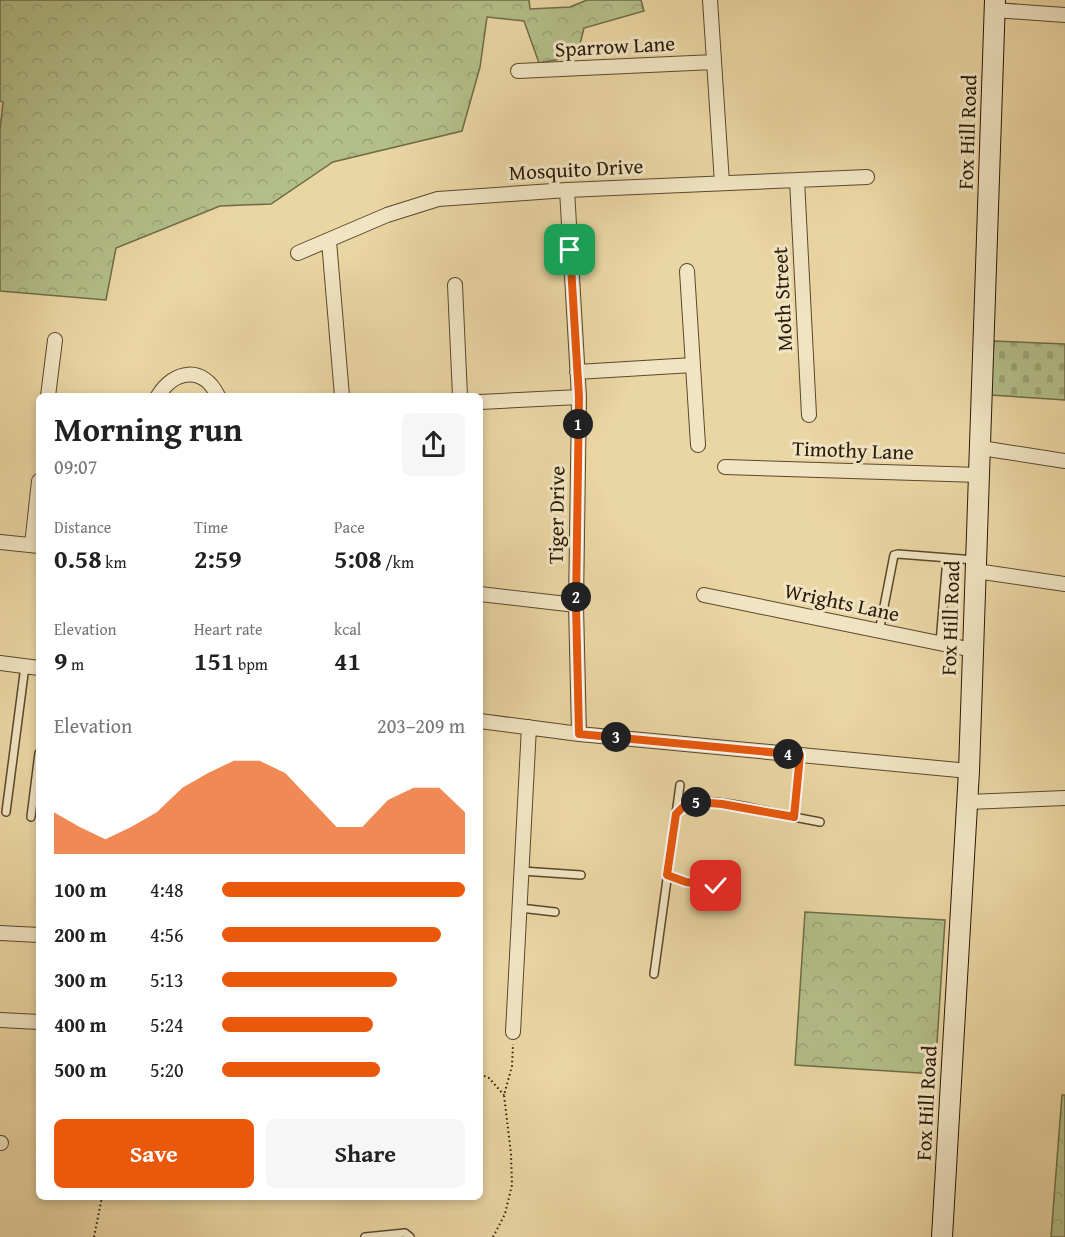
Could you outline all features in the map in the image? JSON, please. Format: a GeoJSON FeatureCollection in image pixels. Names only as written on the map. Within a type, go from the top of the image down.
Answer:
{"type":"FeatureCollection","features":[{"type":"Feature","properties":{"kind":"main road","name":"Fox Hill Road"},"geometry":{"type":"LineString","coordinates":[[942,1237],[969,771],[995,5]]}},
{"type":"Feature","properties":{"kind":"street"},"geometry":{"type":"LineString","coordinates":[[710,0],[722,183]]}},
{"type":"Feature","properties":{"kind":"street"},"geometry":{"type":"LineString","coordinates":[[995,5],[1065,15]]}},
{"type":"Feature","properties":{"kind":"street","name":"Sparrow Lane"},"geometry":{"type":"LineString","coordinates":[[518,71],[714,62]]}},
{"type":"Feature","properties":{"kind":"street","name":"Mosquito Drive"},"geometry":{"type":"LineString","coordinates":[[298,253],[387,215],[438,199],[486,194],[867,177]]}},
{"type":"Feature","properties":{"kind":"street","name":"Moth Street"},"geometry":{"type":"LineString","coordinates":[[797,180],[809,415]]}},
{"type":"Feature","properties":{"kind":"street","name":"Tiger Drive"},"geometry":{"type":"LineString","coordinates":[[567,190],[579,397],[576,605],[579,734]]}},
{"type":"Feature","properties":{"kind":"street"},"geometry":{"type":"LineString","coordinates":[[329,241],[342,393]]}},
{"type":"Feature","properties":{"kind":"street"},"geometry":{"type":"LineString","coordinates":[[687,271],[698,445]]}},
{"type":"Feature","properties":{"kind":"street"},"geometry":{"type":"LineString","coordinates":[[455,285],[460,393]]}},
{"type":"Feature","properties":{"kind":"street"},"geometry":{"type":"LineString","coordinates":[[48,393],[55,340]]}},
{"type":"Feature","properties":{"kind":"street"},"geometry":{"type":"LineString","coordinates":[[577,372],[693,365]]}},
{"type":"Feature","properties":{"kind":"street"},"geometry":{"type":"LineString","coordinates":[[160,393],[172,379],[191,374],[213,386],[216,393]]}},
{"type":"Feature","properties":{"kind":"street"},"geometry":{"type":"LineString","coordinates":[[483,402],[579,397]]}},
{"type":"Feature","properties":{"kind":"street"},"geometry":{"type":"LineString","coordinates":[[981,448],[1065,461]]}},
{"type":"Feature","properties":{"kind":"street","name":"Timothy Lane"},"geometry":{"type":"LineString","coordinates":[[725,467],[980,475]]}},
{"type":"Feature","properties":{"kind":"street"},"geometry":{"type":"LineString","coordinates":[[0,542],[35,545],[36,529]]}},
{"type":"Feature","properties":{"kind":"street"},"geometry":{"type":"LineString","coordinates":[[976,566],[1065,584]]}},
{"type":"Feature","properties":{"kind":"street"},"geometry":{"type":"LineString","coordinates":[[483,594],[576,605]]}},
{"type":"Feature","properties":{"kind":"street","name":"Wrights Lane"},"geometry":{"type":"LineString","coordinates":[[704,595],[973,650]]}},
{"type":"Feature","properties":{"kind":"street"},"geometry":{"type":"LineString","coordinates":[[0,663],[32,667]]}},
{"type":"Feature","properties":{"kind":"street"},"geometry":{"type":"LineString","coordinates":[[483,721],[579,734],[969,771]]}},
{"type":"Feature","properties":{"kind":"street"},"geometry":{"type":"LineString","coordinates":[[513,1032],[529,727]]}},
{"type":"Feature","properties":{"kind":"street"},"geometry":{"type":"LineString","coordinates":[[967,802],[1065,798]]}},
{"type":"Feature","properties":{"kind":"street"},"geometry":{"type":"LineString","coordinates":[[0,933],[36,935]]}},
{"type":"Feature","properties":{"kind":"street"},"geometry":{"type":"LineString","coordinates":[[0,1020],[36,1022]]}},
{"type":"Feature","properties":{"kind":"lane"},"geometry":{"type":"LineString","coordinates":[[879,632],[894,555],[947,558],[976,566]]}},
{"type":"Feature","properties":{"kind":"lane"},"geometry":{"type":"LineString","coordinates":[[940,643],[947,558]]}},
{"type":"Feature","properties":{"kind":"lane"},"geometry":{"type":"LineString","coordinates":[[6,812],[32,667]]}},
{"type":"Feature","properties":{"kind":"lane"},"geometry":{"type":"LineString","coordinates":[[794,817],[800,755]]}},
{"type":"Feature","properties":{"kind":"lane"},"geometry":{"type":"LineString","coordinates":[[31,816],[36,777]]}},
{"type":"Feature","properties":{"kind":"lane"},"geometry":{"type":"LineString","coordinates":[[654,974],[680,785]]}},
{"type":"Feature","properties":{"kind":"lane"},"geometry":{"type":"LineString","coordinates":[[676,814],[685,805],[697,802],[722,804],[820,822]]}},
{"type":"Feature","properties":{"kind":"lane"},"geometry":{"type":"LineString","coordinates":[[522,871],[581,875]]}},
{"type":"Feature","properties":{"kind":"lane"},"geometry":{"type":"LineString","coordinates":[[667,875],[686,882],[716,886],[728,904]]}},
{"type":"Feature","properties":{"kind":"lane"},"geometry":{"type":"LineString","coordinates":[[520,908],[555,912]]}},
{"type":"Feature","properties":{"kind":"lane"},"geometry":{"type":"LineString","coordinates":[[365,1237],[405,1233],[410,1237]]}},
{"type":"Feature","properties":{"kind":"path"},"geometry":{"type":"LineString","coordinates":[[493,1237],[505,1214],[513,1185],[512,1154],[504,1095],[512,1066],[513,1032]]}},
{"type":"Feature","properties":{"kind":"path"},"geometry":{"type":"LineString","coordinates":[[483,1075],[489,1078],[504,1095]]}},
{"type":"Feature","properties":{"kind":"path"},"geometry":{"type":"LineString","coordinates":[[94,1237],[101,1200]]}},
{"type":"Feature","properties":{"kind":"green space"},"geometry":{"type":"Polygon","coordinates":[[[0,0],[529,0],[530,9],[570,7],[587,0],[641,0],[644,11],[584,28],[577,56],[539,63],[524,21],[487,17],[480,67],[462,131],[333,162],[271,204],[220,206],[116,248],[106,300],[0,291],[0,130],[3,102],[0,101],[0,0]]]}},
{"type":"Feature","properties":{"kind":"green space"},"geometry":{"type":"Polygon","coordinates":[[[994,341],[1065,344],[1065,400],[990,395],[994,341]]]}},
{"type":"Feature","properties":{"kind":"green space"},"geometry":{"type":"Polygon","coordinates":[[[805,912],[945,920],[935,1074],[795,1065],[805,912]]]}},
{"type":"Feature","properties":{"kind":"green space"},"geometry":{"type":"Polygon","coordinates":[[[1062,1095],[1065,1095],[1065,1237],[1051,1237],[1062,1095]]]}},
{"type":"Feature","properties":{"kind":"route"},"geometry":{"type":"LineString","coordinates":[[570,250],[579,397],[576,605],[579,734],[800,755],[794,817],[722,804],[697,802],[685,805],[676,814],[667,875],[686,882],[716,886]]}}]}
